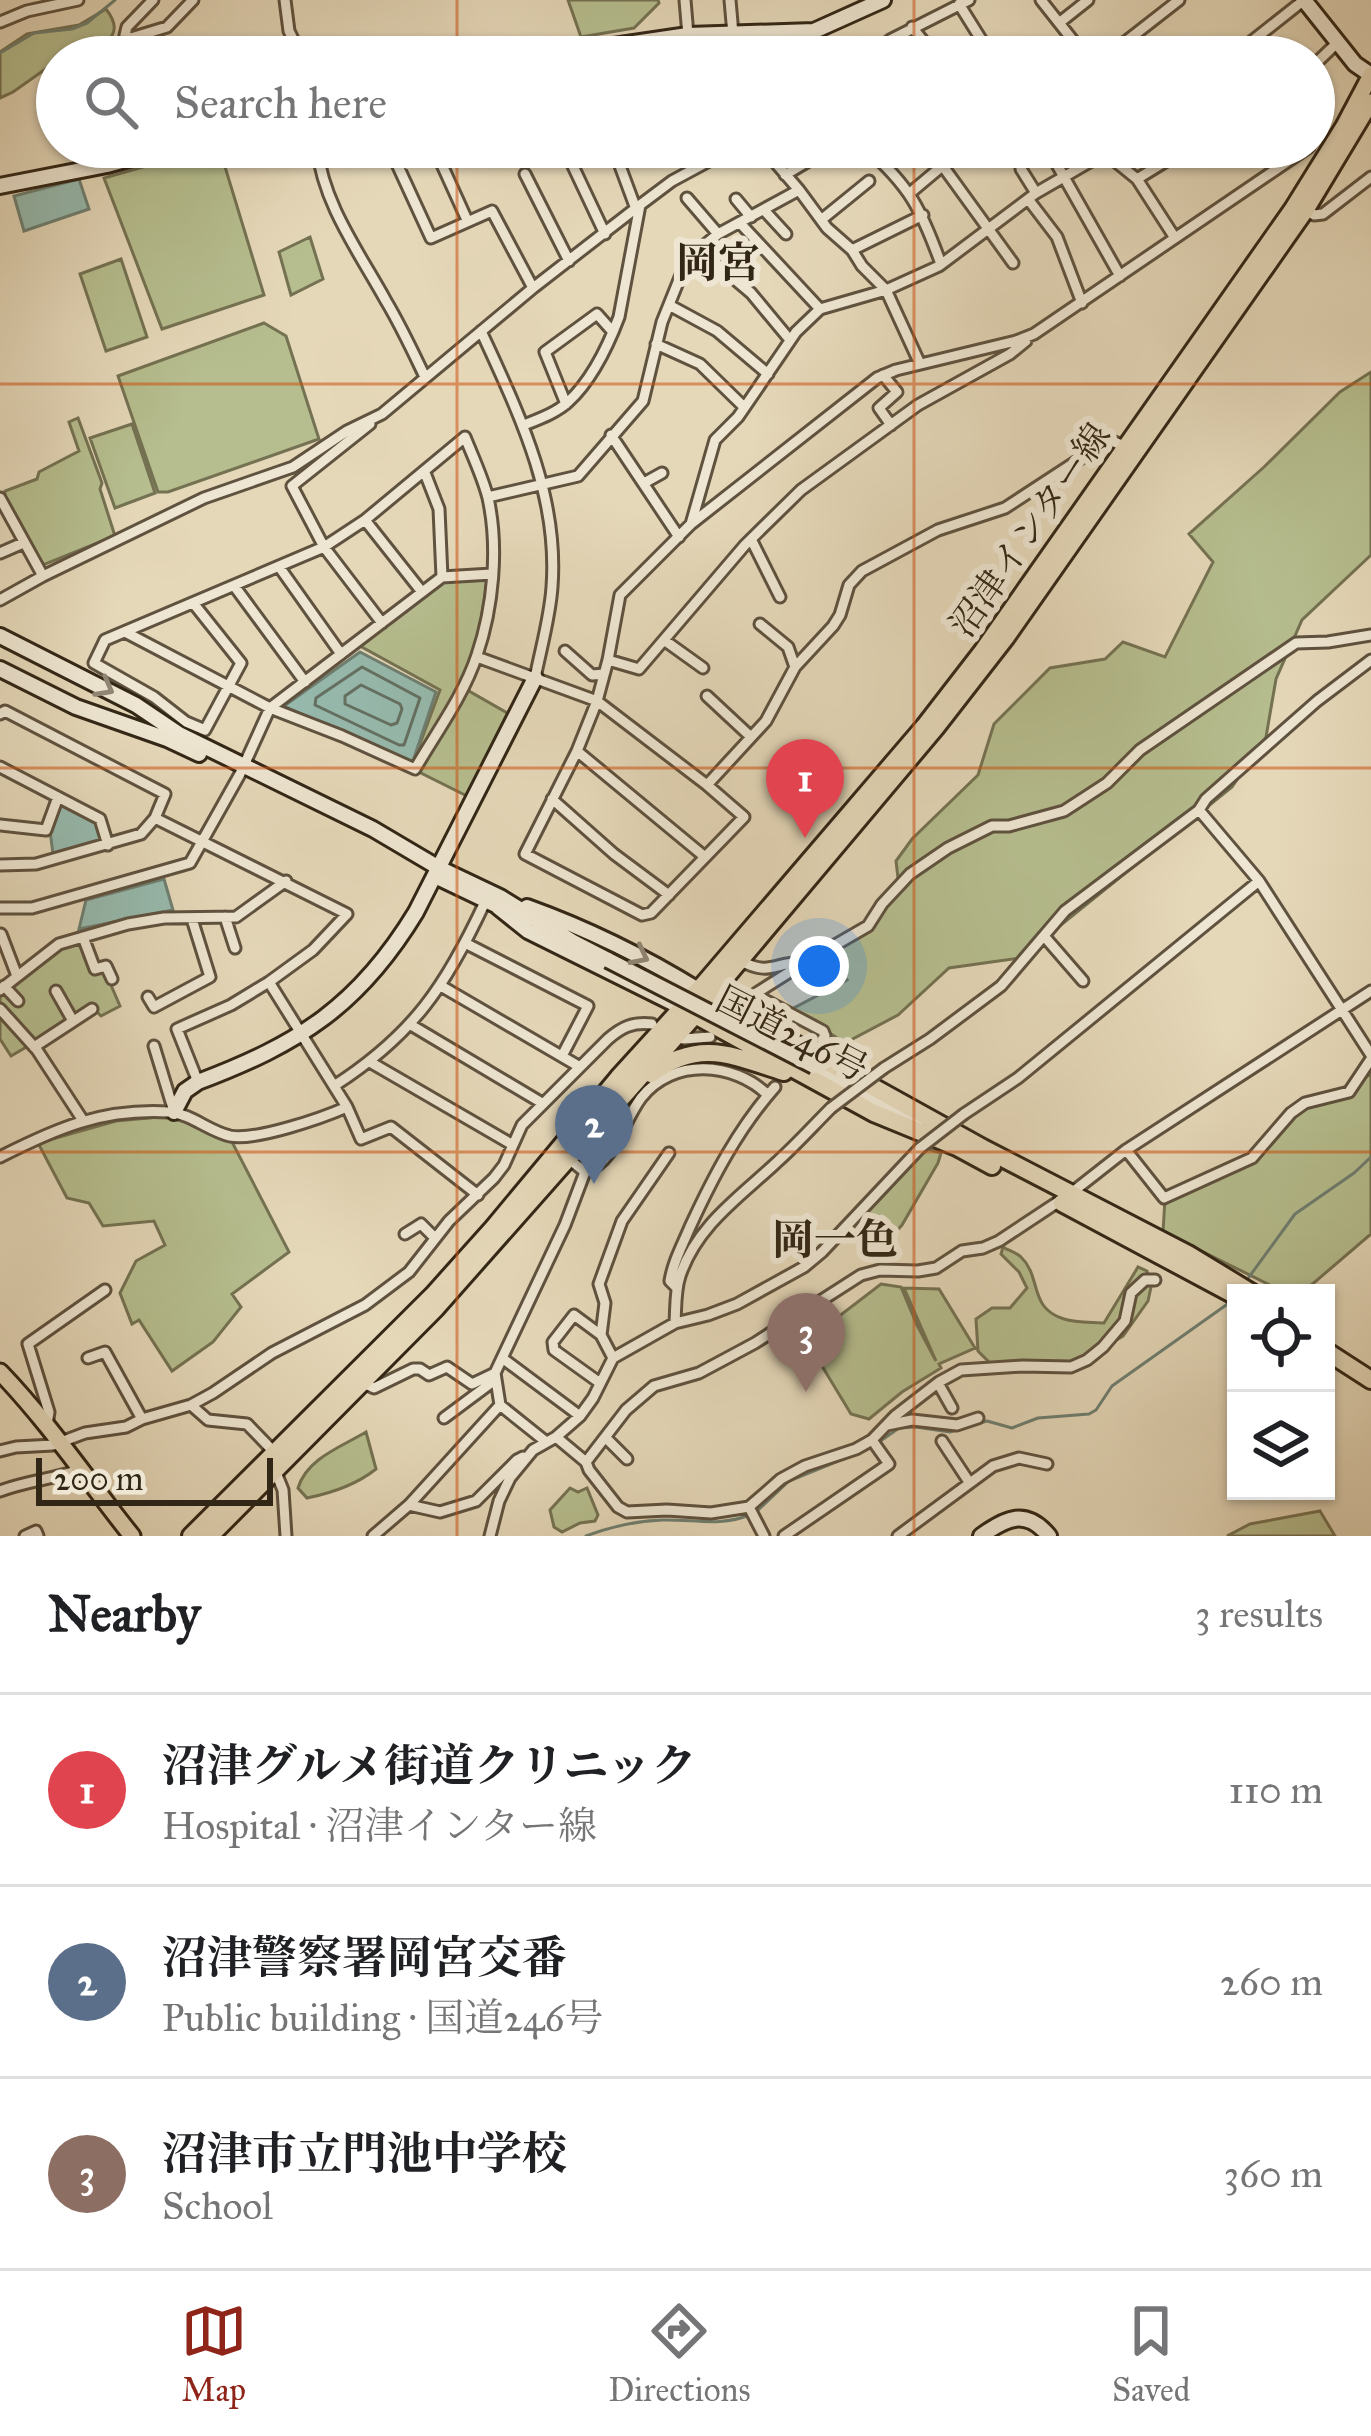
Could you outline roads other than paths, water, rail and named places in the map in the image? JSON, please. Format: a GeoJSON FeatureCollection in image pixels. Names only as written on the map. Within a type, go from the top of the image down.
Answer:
{"type":"FeatureCollection","features":[{"type":"Feature","properties":{"kind":"highway"},"geometry":{"type":"LineString","coordinates":[[723,982],[722,994],[735,1005]]}},
{"type":"Feature","properties":{"kind":"highway","name":"国道246号"},"geometry":{"type":"LineString","coordinates":[[190,1536],[363,1383],[436,1308],[589,1136],[704,993],[735,1005],[957,1140],[1227,1291]]}},
{"type":"Feature","properties":{"kind":"highway","name":"国道246号"},"geometry":{"type":"LineString","coordinates":[[689,1011],[806,1068],[874,1113],[957,1140]]}},
{"type":"Feature","properties":{"kind":"highway","name":"国道246号"},"geometry":{"type":"LineString","coordinates":[[210,1536],[433,1295],[618,1078],[689,1011]]}},
{"type":"Feature","properties":{"kind":"highway"},"geometry":{"type":"LineString","coordinates":[[589,1136],[648,1076],[683,1056],[722,1053],[783,1072],[806,1068]]}},
{"type":"Feature","properties":{"kind":"highway","name":"国道246号"},"geometry":{"type":"LineString","coordinates":[[1064,1197],[1188,1254],[1237,1284]]}},
{"type":"Feature","properties":{"kind":"highway"},"geometry":{"type":"LineString","coordinates":[[1335,1345],[1371,1367]]}},
{"type":"Feature","properties":{"kind":"highway"},"geometry":{"type":"LineString","coordinates":[[1335,1357],[1371,1380]]}},
{"type":"Feature","properties":{"kind":"main road","name":"沼津インター線"},"geometry":{"type":"LineString","coordinates":[[1335,124],[1371,75]]}},
{"type":"Feature","properties":{"kind":"main road","name":"沼津インター線"},"geometry":{"type":"LineString","coordinates":[[1335,155],[1371,102]]}},
{"type":"Feature","properties":{"kind":"main road","name":"沼津インター線"},"geometry":{"type":"LineString","coordinates":[[1300,207],[1312,168]]}},
{"type":"Feature","properties":{"kind":"main road","name":"沼津インター線"},"geometry":{"type":"LineString","coordinates":[[704,993],[723,982],[973,681],[1326,168]]}},
{"type":"Feature","properties":{"kind":"main road","name":"沼津インター線"},"geometry":{"type":"LineString","coordinates":[[704,993],[940,705],[1131,450]]}},
{"type":"Feature","properties":{"kind":"main road"},"geometry":{"type":"LineString","coordinates":[[0,1372],[132,1536]]}},
{"type":"Feature","properties":{"kind":"street"},"geometry":{"type":"LineString","coordinates":[[0,22],[78,0]]}},
{"type":"Feature","properties":{"kind":"street"},"geometry":{"type":"LineString","coordinates":[[127,36],[127,27],[153,0]]}},
{"type":"Feature","properties":{"kind":"street"},"geometry":{"type":"LineString","coordinates":[[137,36],[166,26],[193,0]]}},
{"type":"Feature","properties":{"kind":"street"},"geometry":{"type":"LineString","coordinates":[[285,0],[292,36]]}},
{"type":"Feature","properties":{"kind":"street"},"geometry":{"type":"LineString","coordinates":[[685,0],[688,35]]}},
{"type":"Feature","properties":{"kind":"street"},"geometry":{"type":"LineString","coordinates":[[730,0],[733,34]]}},
{"type":"Feature","properties":{"kind":"street"},"geometry":{"type":"LineString","coordinates":[[681,36],[814,31],[883,0]]}},
{"type":"Feature","properties":{"kind":"street"},"geometry":{"type":"LineString","coordinates":[[1041,0],[1069,36]]}},
{"type":"Feature","properties":{"kind":"street"},"geometry":{"type":"LineString","coordinates":[[1059,23],[1088,0]]}},
{"type":"Feature","properties":{"kind":"street"},"geometry":{"type":"LineString","coordinates":[[1133,36],[1179,0]]}},
{"type":"Feature","properties":{"kind":"street"},"geometry":{"type":"LineString","coordinates":[[1259,36],[1304,0],[1332,36]]}},
{"type":"Feature","properties":{"kind":"street"},"geometry":{"type":"LineString","coordinates":[[899,36],[964,2],[981,36]]}},
{"type":"Feature","properties":{"kind":"street"},"geometry":{"type":"LineString","coordinates":[[912,28],[919,36]]}},
{"type":"Feature","properties":{"kind":"street"},"geometry":{"type":"LineString","coordinates":[[1335,40],[1371,75]]}},
{"type":"Feature","properties":{"kind":"street"},"geometry":{"type":"LineString","coordinates":[[0,186],[92,168]]}},
{"type":"Feature","properties":{"kind":"street"},"geometry":{"type":"LineString","coordinates":[[320,168],[341,223],[424,377]]}},
{"type":"Feature","properties":{"kind":"street"},"geometry":{"type":"LineString","coordinates":[[399,168],[431,238],[492,211],[533,288]]}},
{"type":"Feature","properties":{"kind":"street"},"geometry":{"type":"LineString","coordinates":[[443,168],[467,220]]}},
{"type":"Feature","properties":{"kind":"street"},"geometry":{"type":"LineString","coordinates":[[574,168],[605,235]]}},
{"type":"Feature","properties":{"kind":"street"},"geometry":{"type":"LineString","coordinates":[[524,425],[566,404],[584,385],[620,317],[638,207],[622,168]]}},
{"type":"Feature","properties":{"kind":"street"},"geometry":{"type":"LineString","coordinates":[[382,623],[324,547],[292,486],[533,288],[672,181],[696,168]]}},
{"type":"Feature","properties":{"kind":"street"},"geometry":{"type":"LineString","coordinates":[[778,168],[886,290],[920,364]]}},
{"type":"Feature","properties":{"kind":"street"},"geometry":{"type":"LineString","coordinates":[[784,175],[796,168]]}},
{"type":"Feature","properties":{"kind":"street"},"geometry":{"type":"LineString","coordinates":[[889,168],[923,215],[941,264]]}},
{"type":"Feature","properties":{"kind":"street"},"geometry":{"type":"LineString","coordinates":[[910,193],[939,168]]}},
{"type":"Feature","properties":{"kind":"street"},"geometry":{"type":"LineString","coordinates":[[944,168],[1012,263]]}},
{"type":"Feature","properties":{"kind":"street"},"geometry":{"type":"LineString","coordinates":[[1058,168],[1120,276]]}},
{"type":"Feature","properties":{"kind":"street"},"geometry":{"type":"LineString","coordinates":[[691,524],[715,440],[790,340],[820,309],[886,290],[941,264],[1076,168]]}},
{"type":"Feature","properties":{"kind":"street"},"geometry":{"type":"LineString","coordinates":[[1125,168],[1137,178],[1175,238]]}},
{"type":"Feature","properties":{"kind":"street"},"geometry":{"type":"LineString","coordinates":[[1137,178],[1154,168]]}},
{"type":"Feature","properties":{"kind":"street"},"geometry":{"type":"LineString","coordinates":[[608,660],[640,669],[751,539],[801,490],[918,405],[1010,354],[1175,238],[1285,168]]}},
{"type":"Feature","properties":{"kind":"street"},"geometry":{"type":"LineString","coordinates":[[1021,169],[1057,237],[1082,302]]}},
{"type":"Feature","properties":{"kind":"street"},"geometry":{"type":"LineString","coordinates":[[525,173],[569,261]]}},
{"type":"Feature","properties":{"kind":"street"},"geometry":{"type":"LineString","coordinates":[[1300,207],[1323,214],[1371,177]]}},
{"type":"Feature","properties":{"kind":"street"},"geometry":{"type":"LineString","coordinates":[[821,220],[869,181]]}},
{"type":"Feature","properties":{"kind":"street"},"geometry":{"type":"LineString","coordinates":[[488,497],[578,476],[643,401],[656,344],[687,260],[718,234],[799,190]]}},
{"type":"Feature","properties":{"kind":"street"},"geometry":{"type":"LineString","coordinates":[[687,198],[718,234]]}},
{"type":"Feature","properties":{"kind":"street"},"geometry":{"type":"LineString","coordinates":[[736,199],[746,220],[820,309]]}},
{"type":"Feature","properties":{"kind":"street"},"geometry":{"type":"LineString","coordinates":[[764,210],[786,234]]}},
{"type":"Feature","properties":{"kind":"street"},"geometry":{"type":"LineString","coordinates":[[852,250],[923,215]]}},
{"type":"Feature","properties":{"kind":"street"},"geometry":{"type":"LineString","coordinates":[[699,249],[751,293],[790,340]]}},
{"type":"Feature","properties":{"kind":"street"},"geometry":{"type":"LineString","coordinates":[[669,305],[717,332],[768,374]]}},
{"type":"Feature","properties":{"kind":"street"},"geometry":{"type":"LineString","coordinates":[[566,404],[545,352],[597,314],[614,332]]}},
{"type":"Feature","properties":{"kind":"street"},"geometry":{"type":"LineString","coordinates":[[175,1109],[185,1091],[198,1082],[300,1035],[347,1001],[374,974],[437,872],[535,678],[552,586],[551,532],[543,484],[524,425],[481,331]]}},
{"type":"Feature","properties":{"kind":"street"},"geometry":{"type":"LineString","coordinates":[[477,657],[596,701],[744,817],[651,914],[642,915],[525,854],[577,752],[596,701],[620,596],[691,524],[860,389],[884,375],[1034,334]]}},
{"type":"Feature","properties":{"kind":"street"},"geometry":{"type":"LineString","coordinates":[[656,344],[700,364],[744,407]]}},
{"type":"Feature","properties":{"kind":"street"},"geometry":{"type":"LineString","coordinates":[[884,375],[897,392],[879,408],[891,425]]}},
{"type":"Feature","properties":{"kind":"street"},"geometry":{"type":"LineString","coordinates":[[0,600],[204,497],[293,467],[382,414]]}},
{"type":"Feature","properties":{"kind":"street"},"geometry":{"type":"LineString","coordinates":[[611,435],[679,537]]}},
{"type":"Feature","properties":{"kind":"street"},"geometry":{"type":"LineString","coordinates":[[125,632],[229,685],[270,708],[415,769],[477,657],[489,603],[493,546],[488,497],[465,437],[365,520],[324,547],[105,640],[94,663],[205,730],[229,685],[241,662],[194,604]]}},
{"type":"Feature","properties":{"kind":"street"},"geometry":{"type":"LineString","coordinates":[[707,785],[766,721],[795,668],[833,626],[849,585],[862,571],[938,530],[1005,508],[1106,442],[1131,450]]}},
{"type":"Feature","properties":{"kind":"street"},"geometry":{"type":"LineString","coordinates":[[635,466],[647,459]]}},
{"type":"Feature","properties":{"kind":"street"},"geometry":{"type":"LineString","coordinates":[[425,473],[439,509],[442,578]]}},
{"type":"Feature","properties":{"kind":"street"},"geometry":{"type":"LineString","coordinates":[[644,483],[662,473]]}},
{"type":"Feature","properties":{"kind":"street"},"geometry":{"type":"LineString","coordinates":[[0,499],[43,576]]}},
{"type":"Feature","properties":{"kind":"street"},"geometry":{"type":"LineString","coordinates":[[365,520],[422,592]]}},
{"type":"Feature","properties":{"kind":"street"},"geometry":{"type":"LineString","coordinates":[[751,539],[780,597]]}},
{"type":"Feature","properties":{"kind":"street"},"geometry":{"type":"LineString","coordinates":[[0,553],[23,543]]}},
{"type":"Feature","properties":{"kind":"street"},"geometry":{"type":"LineString","coordinates":[[280,568],[341,654]]}},
{"type":"Feature","properties":{"kind":"street"},"geometry":{"type":"LineString","coordinates":[[0,908],[32,908],[190,863],[270,708],[442,578],[492,574]]}},
{"type":"Feature","properties":{"kind":"street"},"geometry":{"type":"LineString","coordinates":[[235,587],[304,682]]}},
{"type":"Feature","properties":{"kind":"street"},"geometry":{"type":"LineString","coordinates":[[760,624],[788,646],[795,668]]}},
{"type":"Feature","properties":{"kind":"street"},"geometry":{"type":"LineString","coordinates":[[735,1005],[868,926],[910,874],[948,848],[992,826],[1010,826],[1064,811],[1107,783],[1140,750],[1295,643],[1371,635]]}},
{"type":"Feature","properties":{"kind":"street"},"geometry":{"type":"LineString","coordinates":[[0,636],[136,705],[241,770],[536,926],[806,1068],[957,1140]]}},
{"type":"Feature","properties":{"kind":"street"},"geometry":{"type":"LineString","coordinates":[[664,640],[703,668]]}},
{"type":"Feature","properties":{"kind":"street"},"geometry":{"type":"LineString","coordinates":[[565,651],[592,675],[604,674]]}},
{"type":"Feature","properties":{"kind":"street"},"geometry":{"type":"LineString","coordinates":[[675,1323],[677,1288],[690,1256],[735,1197],[775,1165],[831,1108],[1001,986],[1065,911],[1199,810],[1317,700],[1371,660]]}},
{"type":"Feature","properties":{"kind":"street"},"geometry":{"type":"LineString","coordinates":[[0,669],[76,707],[241,770]]}},
{"type":"Feature","properties":{"kind":"street"},"geometry":{"type":"LineString","coordinates":[[707,696],[751,737]]}},
{"type":"Feature","properties":{"kind":"street"},"geometry":{"type":"LineString","coordinates":[[0,714],[5,711],[165,794],[155,818],[141,834],[36,864],[0,865]]}},
{"type":"Feature","properties":{"kind":"street"},"geometry":{"type":"LineString","coordinates":[[577,752],[705,857]]}},
{"type":"Feature","properties":{"kind":"street"},"geometry":{"type":"LineString","coordinates":[[0,767],[100,819],[108,845]]}},
{"type":"Feature","properties":{"kind":"street"},"geometry":{"type":"LineString","coordinates":[[0,825],[46,830],[58,797]]}},
{"type":"Feature","properties":{"kind":"street"},"geometry":{"type":"LineString","coordinates":[[552,799],[669,895]]}},
{"type":"Feature","properties":{"kind":"street"},"geometry":{"type":"LineString","coordinates":[[1126,1150],[1164,1198],[1246,1162],[1305,1103],[1349,1092],[1371,1057],[1259,881],[1199,810]]}},
{"type":"Feature","properties":{"kind":"street"},"geometry":{"type":"LineString","coordinates":[[155,818],[347,914],[313,950],[269,982],[177,1029],[198,1082]]}},
{"type":"Feature","properties":{"kind":"street"},"geometry":{"type":"LineString","coordinates":[[18,1001],[2,988],[59,944],[164,917],[236,917],[286,881]]}},
{"type":"Feature","properties":{"kind":"street"},"geometry":{"type":"LineString","coordinates":[[409,1505],[440,1512],[476,1502],[517,1460],[580,1416],[613,1358],[675,1323],[737,1304],[804,1267],[920,1148],[1018,1078],[1259,881]]}},
{"type":"Feature","properties":{"kind":"street"},"geometry":{"type":"LineString","coordinates":[[493,901],[584,924],[704,993]]}},
{"type":"Feature","properties":{"kind":"street"},"geometry":{"type":"LineString","coordinates":[[334,1086],[411,1025],[493,901]]}},
{"type":"Feature","properties":{"kind":"street"},"geometry":{"type":"LineString","coordinates":[[493,901],[528,931],[689,1011]]}},
{"type":"Feature","properties":{"kind":"street"},"geometry":{"type":"LineString","coordinates":[[225,917],[235,948]]}},
{"type":"Feature","properties":{"kind":"street"},"geometry":{"type":"LineString","coordinates":[[148,997],[154,1007],[211,977],[192,919]]}},
{"type":"Feature","properties":{"kind":"street"},"geometry":{"type":"LineString","coordinates":[[1,934],[17,976]]}},
{"type":"Feature","properties":{"kind":"street"},"geometry":{"type":"LineString","coordinates":[[1044,936],[1084,980]]}},
{"type":"Feature","properties":{"kind":"street"},"geometry":{"type":"LineString","coordinates":[[83,937],[95,969],[106,966],[112,979]]}},
{"type":"Feature","properties":{"kind":"street"},"geometry":{"type":"LineString","coordinates":[[465,943],[588,1006],[562,1056]]}},
{"type":"Feature","properties":{"kind":"street"},"geometry":{"type":"LineString","coordinates":[[741,961],[766,970],[804,963]]}},
{"type":"Feature","properties":{"kind":"street"},"geometry":{"type":"LineString","coordinates":[[269,982],[347,1107],[361,1139],[391,1127],[478,1195]]}},
{"type":"Feature","properties":{"kind":"street"},"geometry":{"type":"LineString","coordinates":[[441,986],[580,1066]]}},
{"type":"Feature","properties":{"kind":"street"},"geometry":{"type":"LineString","coordinates":[[586,1462],[626,1410],[654,1386],[699,1372],[755,1343],[862,1275],[936,1268],[962,1251],[999,1241],[1126,1150],[1371,991]]}},
{"type":"Feature","properties":{"kind":"street"},"geometry":{"type":"LineString","coordinates":[[56,992],[74,1021]]}},
{"type":"Feature","properties":{"kind":"street"},"geometry":{"type":"LineString","coordinates":[[758,992],[761,998],[823,1031],[822,1040]]}},
{"type":"Feature","properties":{"kind":"street"},"geometry":{"type":"LineString","coordinates":[[0,1009],[34,1047],[82,1119]]}},
{"type":"Feature","properties":{"kind":"street"},"geometry":{"type":"LineString","coordinates":[[34,1047],[92,1009]]}},
{"type":"Feature","properties":{"kind":"street"},"geometry":{"type":"LineString","coordinates":[[0,1451],[126,1427],[191,1405],[272,1354],[365,1305],[409,1271],[478,1195],[504,1165],[523,1125],[542,1103],[622,1027],[652,1024]]}},
{"type":"Feature","properties":{"kind":"street"},"geometry":{"type":"LineString","coordinates":[[411,1025],[542,1103]]}},
{"type":"Feature","properties":{"kind":"street"},"geometry":{"type":"LineString","coordinates":[[683,1040],[710,1037]]}},
{"type":"Feature","properties":{"kind":"street"},"geometry":{"type":"LineString","coordinates":[[154,1046],[175,1109],[231,1137],[274,1131],[347,1107]]}},
{"type":"Feature","properties":{"kind":"street"},"geometry":{"type":"LineString","coordinates":[[370,1062],[512,1145]]}},
{"type":"Feature","properties":{"kind":"street"},"geometry":{"type":"LineString","coordinates":[[569,1159],[585,1172],[604,1162],[641,1098],[676,1074],[722,1069],[771,1091],[748,1117],[707,1190],[673,1264],[670,1281],[677,1288]]}},
{"type":"Feature","properties":{"kind":"street"},"geometry":{"type":"LineString","coordinates":[[0,1157],[82,1119],[175,1109]]}},
{"type":"Feature","properties":{"kind":"street"},"geometry":{"type":"LineString","coordinates":[[601,1335],[605,1303],[599,1284],[622,1221],[669,1153]]}},
{"type":"Feature","properties":{"kind":"street"},"geometry":{"type":"LineString","coordinates":[[444,1418],[495,1376],[585,1172]]}},
{"type":"Feature","properties":{"kind":"street"},"geometry":{"type":"LineString","coordinates":[[405,1234],[421,1224],[435,1238]]}},
{"type":"Feature","properties":{"kind":"street"},"geometry":{"type":"LineString","coordinates":[[495,1376],[500,1405],[586,1462],[618,1507],[627,1512],[711,1513],[749,1507],[781,1479],[872,1440],[895,1416],[961,1370],[1071,1367],[1087,1360],[1125,1322],[1131,1293],[1144,1280],[1155,1280]]}},
{"type":"Feature","properties":{"kind":"street"},"geometry":{"type":"LineString","coordinates":[[47,1425],[49,1412],[28,1344],[105,1289]]}},
{"type":"Feature","properties":{"kind":"street"},"geometry":{"type":"LineString","coordinates":[[600,1383],[554,1349],[553,1342],[574,1315],[601,1335],[613,1358]]}},
{"type":"Feature","properties":{"kind":"street"},"geometry":{"type":"LineString","coordinates":[[88,1358],[105,1352],[142,1419]]}},
{"type":"Feature","properties":{"kind":"street"},"geometry":{"type":"LineString","coordinates":[[502,1358],[580,1416]]}},
{"type":"Feature","properties":{"kind":"street"},"geometry":{"type":"LineString","coordinates":[[363,1383],[374,1388],[413,1369],[429,1375],[447,1366],[472,1384],[495,1376]]}},
{"type":"Feature","properties":{"kind":"street"},"geometry":{"type":"LineString","coordinates":[[938,1383],[952,1408]]}},
{"type":"Feature","properties":{"kind":"street"},"geometry":{"type":"LineString","coordinates":[[191,1405],[208,1420],[247,1424],[275,1462],[283,1490],[286,1536]]}},
{"type":"Feature","properties":{"kind":"street"},"geometry":{"type":"LineString","coordinates":[[373,1536],[409,1505],[500,1405]]}},
{"type":"Feature","properties":{"kind":"street"},"geometry":{"type":"LineString","coordinates":[[887,1425],[912,1420],[957,1425],[978,1418]]}},
{"type":"Feature","properties":{"kind":"street"},"geometry":{"type":"LineString","coordinates":[[606,1438],[627,1459]]}},
{"type":"Feature","properties":{"kind":"street"},"geometry":{"type":"LineString","coordinates":[[784,1536],[889,1464],[872,1440]]}},
{"type":"Feature","properties":{"kind":"street"},"geometry":{"type":"LineString","coordinates":[[942,1441],[969,1482]]}},
{"type":"Feature","properties":{"kind":"street"},"geometry":{"type":"LineString","coordinates":[[490,1536],[499,1501],[528,1455]]}},
{"type":"Feature","properties":{"kind":"street"},"geometry":{"type":"LineString","coordinates":[[898,1536],[993,1466],[1019,1458],[1047,1464]]}},
{"type":"Feature","properties":{"kind":"street"},"geometry":{"type":"LineString","coordinates":[[0,1491],[79,1470]]}},
{"type":"Feature","properties":{"kind":"street"},"geometry":{"type":"LineString","coordinates":[[749,1507],[764,1536]]}},
{"type":"Feature","properties":{"kind":"street"},"geometry":{"type":"LineString","coordinates":[[981,1536],[1020,1518],[1031,1520],[1048,1536]]}},
{"type":"Feature","properties":{"kind":"street"},"geometry":{"type":"LineString","coordinates":[[25,1536],[36,1531],[38,1536]]}},
{"type":"Feature","properties":{"kind":"water"},"geometry":{"type":"Polygon","coordinates":[[[79,179],[89,209],[24,231],[14,196],[79,179]]]}},
{"type":"Feature","properties":{"kind":"water"},"geometry":{"type":"Polygon","coordinates":[[[360,652],[436,692],[412,764],[284,706],[360,652]]]}},
{"type":"Feature","properties":{"kind":"water"},"geometry":{"type":"Polygon","coordinates":[[[60,803],[96,823],[102,840],[53,854],[50,831],[60,803]]]}},
{"type":"Feature","properties":{"kind":"water"},"geometry":{"type":"Polygon","coordinates":[[[164,879],[173,910],[79,929],[86,900],[164,879]]]}},
{"type":"Feature","properties":{"kind":"waterway"},"geometry":{"type":"LineString","coordinates":[[0,53],[34,33],[87,23],[115,0]]}},
{"type":"Feature","properties":{"kind":"waterway"},"geometry":{"type":"LineString","coordinates":[[1249,1277],[1295,1214],[1371,1157]]}},
{"type":"Feature","properties":{"kind":"waterway"},"geometry":{"type":"LineString","coordinates":[[879,1442],[899,1428],[950,1432],[987,1421],[1012,1428],[1038,1418],[1089,1414],[1112,1386],[1227,1304]]}},
{"type":"Feature","properties":{"kind":"waterway"},"geometry":{"type":"LineString","coordinates":[[756,1512],[789,1481],[870,1448]]}},
{"type":"Feature","properties":{"kind":"waterway"},"geometry":{"type":"LineString","coordinates":[[586,1536],[643,1522],[717,1522],[749,1515]]}},
{"type":"Feature","properties":{"kind":"place","name":"沼津グルメ街道クリニック"},"geometry":{"type":"Point","coordinates":[805,838]}},
{"type":"Feature","properties":{"kind":"place","name":"沼津警察署岡宮交番"},"geometry":{"type":"Point","coordinates":[594,1184]}},
{"type":"Feature","properties":{"kind":"place","name":"沼津市立門池中学校"},"geometry":{"type":"Point","coordinates":[806,1392]}},
{"type":"Feature","properties":{"kind":"district","name":"岡宮"},"geometry":{"type":"Point","coordinates":[718,263]}},
{"type":"Feature","properties":{"kind":"district","name":"岡一色"},"geometry":{"type":"Point","coordinates":[835,1240]}}]}
